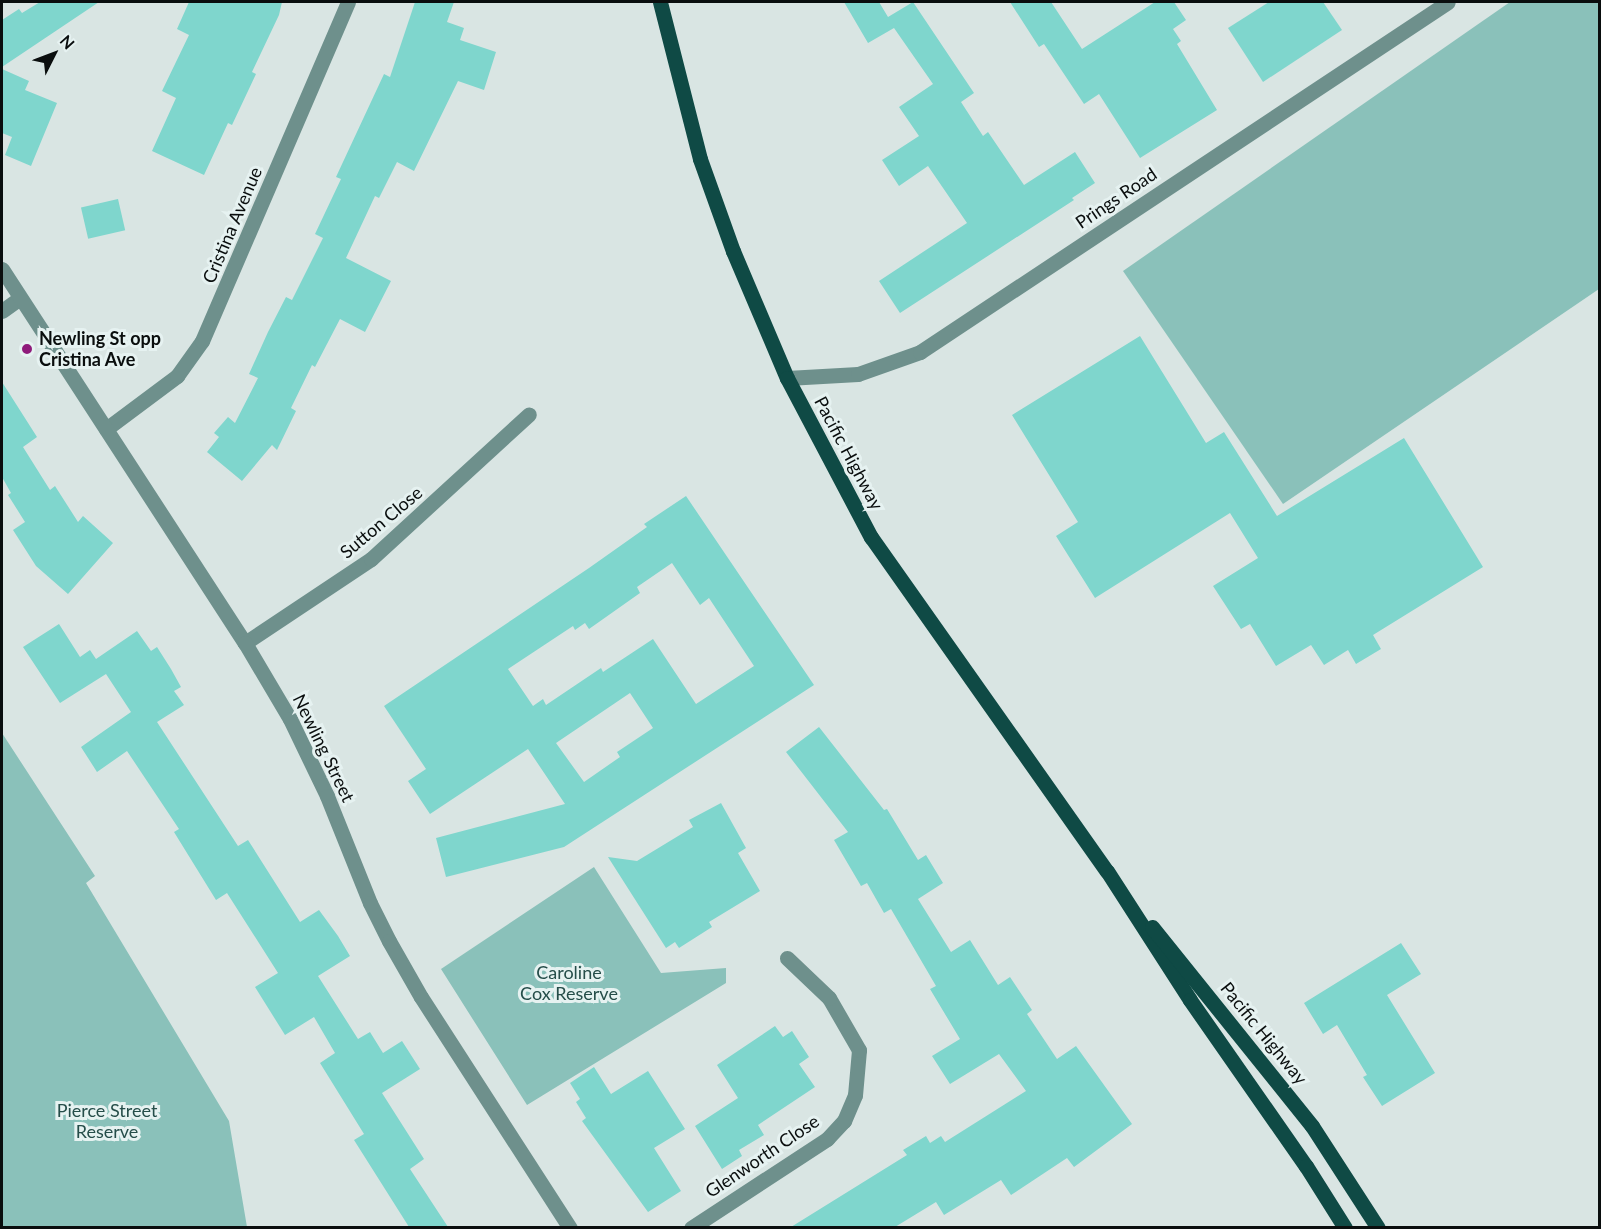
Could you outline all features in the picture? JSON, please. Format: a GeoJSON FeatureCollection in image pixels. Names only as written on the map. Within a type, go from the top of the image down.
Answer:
{"type":"FeatureCollection","features":[{"type":"Feature","properties":{"kind":"main road","name":"Pacific Highway"},"geometry":{"type":"LineString","coordinates":[[660,2],[700,159],[733,251],[787,378],[871,537],[1107,871],[1190,1000],[1345,1227]]}},
{"type":"Feature","properties":{"kind":"main road","name":"Pacific Highway"},"geometry":{"type":"LineString","coordinates":[[1107,871],[1290,1097],[1378,1227]]}},
{"type":"Feature","properties":{"kind":"main road"},"geometry":{"type":"LineString","coordinates":[[1326,1197],[1349,1182]]}},
{"type":"Feature","properties":{"kind":"street","name":"Cristina Avenue"},"geometry":{"type":"LineString","coordinates":[[106,429],[170,383],[191,359],[202,341],[348,2]]}},
{"type":"Feature","properties":{"kind":"street","name":"Prings Road"},"geometry":{"type":"LineString","coordinates":[[787,378],[858,374],[920,352],[1448,2]]}},
{"type":"Feature","properties":{"kind":"street","name":"Newling Street"},"geometry":{"type":"LineString","coordinates":[[2,269],[245,643],[290,718],[323,786],[370,903],[389,941],[421,997],[570,1227]]}},
{"type":"Feature","properties":{"kind":"street"},"geometry":{"type":"LineString","coordinates":[[2,311],[20,298]]}},
{"type":"Feature","properties":{"kind":"street","name":"Sutton Close"},"geometry":{"type":"LineString","coordinates":[[245,643],[371,559],[529,414]]}},
{"type":"Feature","properties":{"kind":"street","name":"Glenworth Close"},"geometry":{"type":"LineString","coordinates":[[691,1227],[827,1139],[844,1121],[855,1095],[859,1050],[829,998],[787,958]]}},
{"type":"Feature","properties":{"kind":"green space"},"geometry":{"type":"Polygon","coordinates":[[[1510,2],[1599,2],[1599,289],[1283,504],[1123,271],[1510,2]]]}},
{"type":"Feature","properties":{"kind":"green space","name":"Pierce Street Reserve"},"geometry":{"type":"Polygon","coordinates":[[[2,733],[95,876],[86,883],[229,1121],[247,1227],[2,1227],[2,733]]]}},
{"type":"Feature","properties":{"kind":"green space","name":"Caroline Cox Reserve"},"geometry":{"type":"Polygon","coordinates":[[[594,867],[661,973],[726,968],[726,983],[527,1105],[441,969],[594,867]]]}},
{"type":"Feature","properties":{"kind":"building"},"geometry":{"type":"Polygon","coordinates":[[[40,2],[99,2],[2,67],[2,20],[19,9],[22,13],[40,2]]]}},
{"type":"Feature","properties":{"kind":"building"},"geometry":{"type":"Polygon","coordinates":[[[189,2],[282,2],[279,15],[252,72],[256,74],[232,125],[228,123],[204,175],[152,151],[176,98],[162,91],[189,35],[177,29],[189,2]]]}},
{"type":"Feature","properties":{"kind":"building"},"geometry":{"type":"Polygon","coordinates":[[[415,2],[454,2],[447,22],[464,28],[460,40],[496,52],[484,90],[458,81],[414,171],[397,162],[379,198],[375,196],[346,258],[391,281],[365,332],[340,319],[315,367],[312,365],[291,408],[296,411],[277,450],[272,445],[242,481],[207,452],[219,437],[214,433],[228,417],[235,423],[258,378],[249,374],[268,332],[286,297],[292,300],[323,238],[315,234],[341,179],[336,177],[384,74],[390,77],[415,2]]]}},
{"type":"Feature","properties":{"kind":"building"},"geometry":{"type":"Polygon","coordinates":[[[844,2],[879,2],[888,17],[913,2],[974,93],[961,102],[983,136],[988,132],[1024,185],[1075,152],[1095,183],[1072,198],[1074,200],[900,313],[879,281],[967,223],[928,166],[899,186],[882,160],[919,136],[899,107],[933,84],[894,28],[868,43],[844,2]]]}},
{"type":"Feature","properties":{"kind":"building"},"geometry":{"type":"Polygon","coordinates":[[[1010,2],[1051,2],[1082,49],[1155,2],[1174,2],[1186,20],[1173,29],[1181,41],[1177,44],[1217,110],[1140,158],[1099,94],[1084,104],[1044,44],[1039,47],[1010,2]]]}},
{"type":"Feature","properties":{"kind":"building"},"geometry":{"type":"Polygon","coordinates":[[[1269,2],[1323,2],[1342,30],[1263,82],[1228,28],[1269,2]]]}},
{"type":"Feature","properties":{"kind":"building"},"geometry":{"type":"Polygon","coordinates":[[[2,69],[29,81],[25,90],[57,103],[31,166],[5,155],[12,137],[2,133],[2,69]]]}},
{"type":"Feature","properties":{"kind":"building"},"geometry":{"type":"Polygon","coordinates":[[[118,199],[125,230],[88,239],[81,208],[118,199]]]}},
{"type":"Feature","properties":{"kind":"building"},"geometry":{"type":"Polygon","coordinates":[[[1140,336],[1206,443],[1224,432],[1277,516],[1404,438],[1483,567],[1373,635],[1381,649],[1356,664],[1348,650],[1324,665],[1311,645],[1276,666],[1250,624],[1241,629],[1213,586],[1258,558],[1230,513],[1095,598],[1056,536],[1078,522],[1012,415],[1140,336]]]}},
{"type":"Feature","properties":{"kind":"building"},"geometry":{"type":"Polygon","coordinates":[[[2,382],[37,437],[23,447],[50,490],[55,486],[78,522],[83,516],[113,543],[68,594],[36,566],[13,530],[25,522],[8,495],[11,493],[2,477],[2,382]]]}},
{"type":"Feature","properties":{"kind":"building"},"geometry":{"type":"Polygon","coordinates":[[[686,496],[814,685],[564,847],[446,877],[436,838],[565,804],[528,749],[430,814],[408,781],[426,769],[384,706],[589,568],[647,527],[644,524],[686,496]],[[672,563],[637,587],[640,593],[589,629],[585,623],[575,630],[573,626],[508,669],[533,706],[543,699],[546,705],[601,668],[603,672],[653,639],[696,704],[754,666],[709,598],[700,605],[672,563]],[[630,693],[556,743],[584,782],[620,757],[617,752],[653,728],[630,693]]]}},
{"type":"Feature","properties":{"kind":"building"},"geometry":{"type":"Polygon","coordinates":[[[59,624],[80,657],[90,650],[96,659],[137,631],[151,651],[157,647],[181,687],[174,691],[184,705],[157,722],[238,846],[248,840],[300,922],[319,910],[338,936],[350,956],[318,976],[358,1039],[370,1032],[383,1053],[402,1041],[420,1069],[382,1093],[424,1159],[410,1169],[448,1227],[409,1227],[354,1140],[364,1134],[320,1063],[335,1053],[314,1017],[285,1035],[255,987],[278,973],[227,893],[216,900],[174,832],[179,829],[127,751],[97,772],[81,747],[131,712],[106,674],[60,703],[23,647],[59,624]]]}},
{"type":"Feature","properties":{"kind":"building"},"geometry":{"type":"Polygon","coordinates":[[[819,727],[884,810],[887,809],[918,860],[926,855],[943,883],[918,899],[951,952],[970,940],[998,985],[1010,977],[1032,1010],[1027,1014],[1057,1059],[1076,1046],[1132,1124],[1074,1167],[1067,1158],[1011,1195],[1001,1180],[944,1215],[936,1202],[895,1227],[791,1227],[907,1155],[903,1150],[926,1136],[930,1143],[941,1136],[945,1142],[1026,1091],[999,1054],[950,1084],[932,1056],[960,1039],[930,989],[936,986],[891,909],[884,913],[867,883],[861,886],[834,840],[848,832],[786,752],[819,727]]]}},
{"type":"Feature","properties":{"kind":"building"},"geometry":{"type":"Polygon","coordinates":[[[721,803],[746,848],[738,853],[760,891],[709,922],[712,927],[679,948],[675,942],[666,948],[608,857],[637,861],[693,827],[689,820],[721,803]]]}},
{"type":"Feature","properties":{"kind":"building"},"geometry":{"type":"Polygon","coordinates":[[[1401,943],[1421,974],[1387,995],[1435,1073],[1382,1106],[1363,1077],[1367,1075],[1337,1025],[1323,1034],[1304,1003],[1401,943]]]}},
{"type":"Feature","properties":{"kind":"building"},"geometry":{"type":"Polygon","coordinates":[[[775,1026],[783,1037],[792,1031],[809,1057],[799,1064],[815,1087],[758,1125],[764,1135],[739,1150],[742,1156],[722,1169],[695,1126],[738,1098],[717,1065],[775,1026]]]}},
{"type":"Feature","properties":{"kind":"building"},"geometry":{"type":"Polygon","coordinates":[[[594,1067],[611,1094],[648,1071],[685,1129],[654,1148],[681,1191],[648,1212],[582,1121],[586,1118],[576,1102],[580,1099],[570,1083],[594,1067]]]}},
{"type":"Feature","properties":{"kind":"place","name":"Newling St opp Cristina Ave"},"geometry":{"type":"Point","coordinates":[27,349]}}]}
